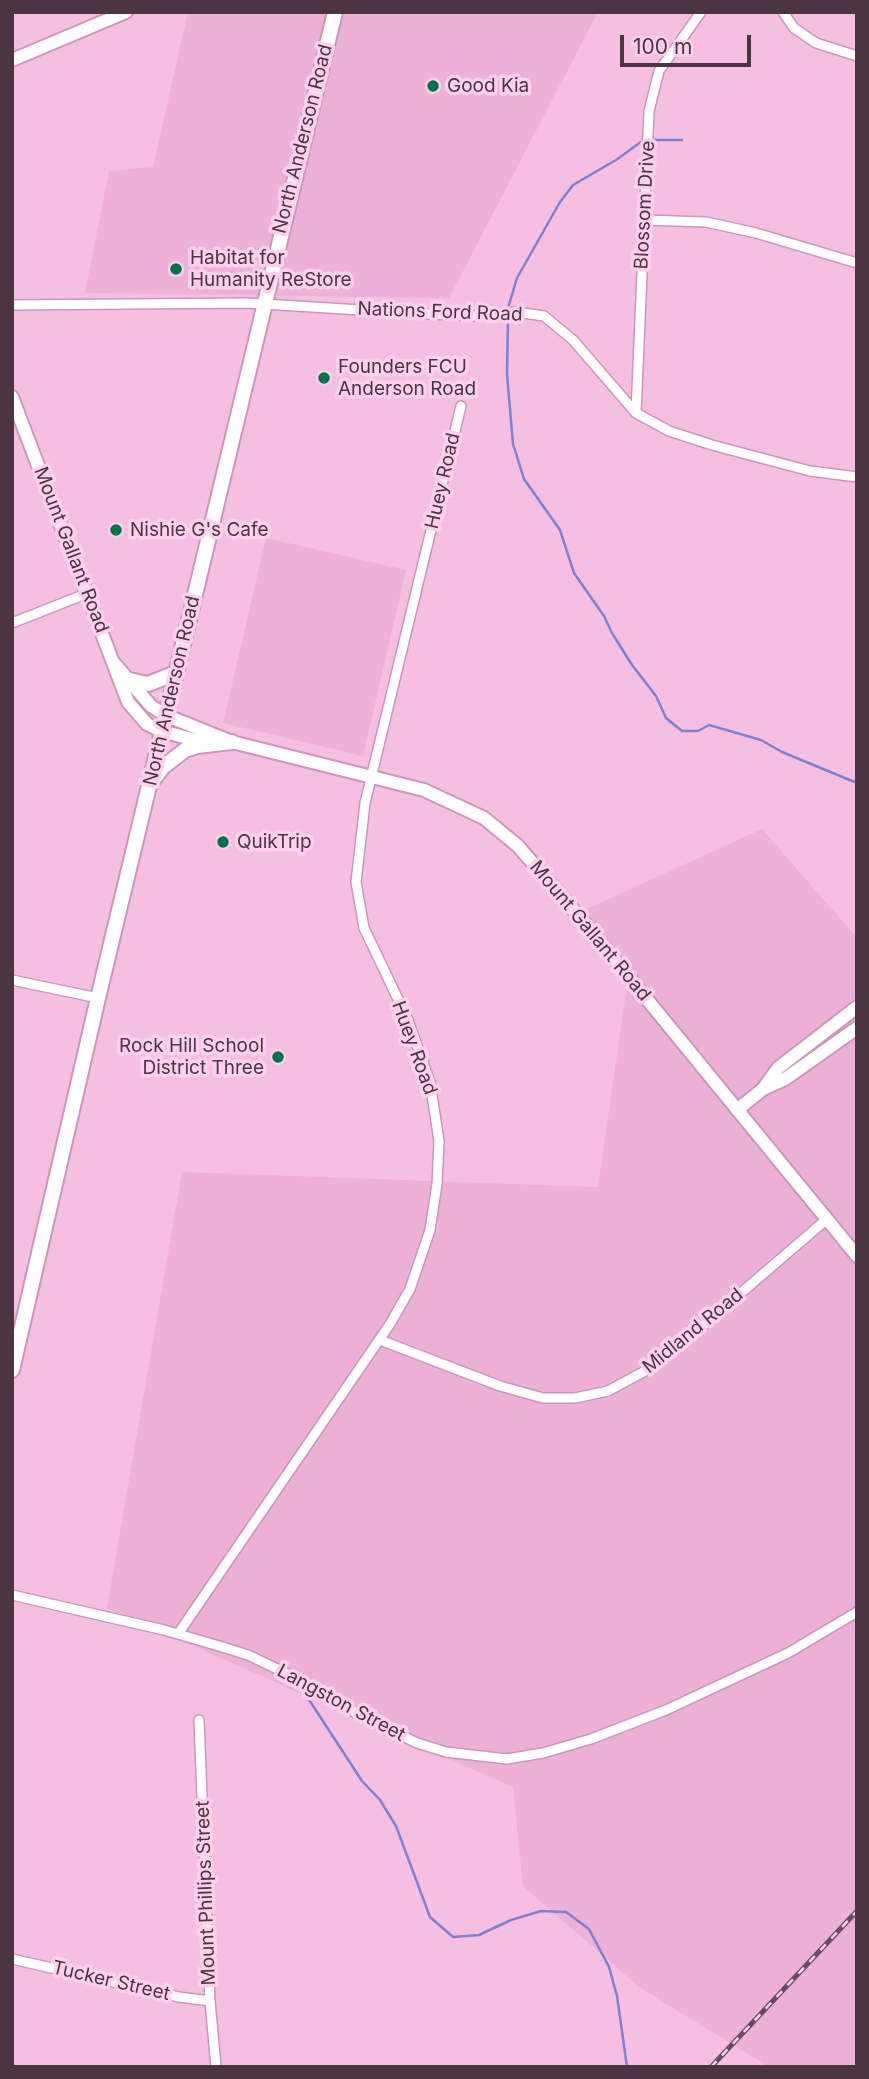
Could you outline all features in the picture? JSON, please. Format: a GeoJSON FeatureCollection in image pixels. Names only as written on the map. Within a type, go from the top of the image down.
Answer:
{"type":"FeatureCollection","features":[{"type":"Feature","properties":{"kind":"main road","name":"North Anderson Road"},"geometry":{"type":"LineString","coordinates":[[12,1370],[165,715],[335,12]]}},
{"type":"Feature","properties":{"kind":"main road"},"geometry":{"type":"LineString","coordinates":[[129,680],[148,684],[176,673]]}},
{"type":"Feature","properties":{"kind":"main road"},"geometry":{"type":"LineString","coordinates":[[150,783],[163,767],[185,750],[232,742]]}},
{"type":"Feature","properties":{"kind":"street"},"geometry":{"type":"LineString","coordinates":[[12,60],[126,12]]}},
{"type":"Feature","properties":{"kind":"street","name":"Blossom Drive"},"geometry":{"type":"LineString","coordinates":[[636,413],[649,111],[659,71],[701,12]]}},
{"type":"Feature","properties":{"kind":"street"},"geometry":{"type":"LineString","coordinates":[[783,12],[794,28],[816,43],[857,56]]}},
{"type":"Feature","properties":{"kind":"street"},"geometry":{"type":"LineString","coordinates":[[644,220],[706,222],[756,233],[857,263]]}},
{"type":"Feature","properties":{"kind":"street","name":"Nations Ford Road"},"geometry":{"type":"LineString","coordinates":[[12,305],[263,304],[426,314],[479,316],[516,312],[544,316],[573,340],[636,413],[669,431],[712,446],[810,471],[857,477]]}},
{"type":"Feature","properties":{"kind":"street","name":"Mount Gallant Road"},"geometry":{"type":"LineString","coordinates":[[12,397],[133,710],[147,724],[162,731],[196,740],[232,742]]}},
{"type":"Feature","properties":{"kind":"street","name":"Huey Road"},"geometry":{"type":"LineString","coordinates":[[178,1634],[380,1340],[410,1289],[430,1230],[437,1184],[439,1141],[430,1082],[408,1020],[364,928],[356,882],[365,803],[461,406]]}},
{"type":"Feature","properties":{"kind":"street"},"geometry":{"type":"LineString","coordinates":[[12,623],[88,593]]}},
{"type":"Feature","properties":{"kind":"street","name":"Mount Gallant Road"},"geometry":{"type":"LineString","coordinates":[[114,663],[151,706],[165,715],[232,742],[373,775],[424,790],[484,818],[519,846],[857,1256]]}},
{"type":"Feature","properties":{"kind":"street"},"geometry":{"type":"LineString","coordinates":[[12,980],[98,998]]}},
{"type":"Feature","properties":{"kind":"street"},"geometry":{"type":"LineString","coordinates":[[763,1089],[778,1068],[857,1007]]}},
{"type":"Feature","properties":{"kind":"street"},"geometry":{"type":"LineString","coordinates":[[737,1110],[763,1089],[785,1079],[857,1028]]}},
{"type":"Feature","properties":{"kind":"street","name":"Midland Road"},"geometry":{"type":"LineString","coordinates":[[380,1340],[500,1386],[543,1398],[575,1398],[608,1391],[645,1371],[692,1335],[827,1219]]}},
{"type":"Feature","properties":{"kind":"street","name":"Langston Street"},"geometry":{"type":"LineString","coordinates":[[12,1595],[178,1634],[248,1656],[292,1675],[363,1717],[417,1743],[446,1752],[507,1759],[543,1753],[579,1742],[666,1710],[788,1653],[857,1612]]}},
{"type":"Feature","properties":{"kind":"street","name":"Mount Phillips Street"},"geometry":{"type":"LineString","coordinates":[[199,1720],[210,2001],[216,2067]]}},
{"type":"Feature","properties":{"kind":"street","name":"Tucker Street"},"geometry":{"type":"LineString","coordinates":[[12,1959],[179,1997],[210,2001]]}},
{"type":"Feature","properties":{"kind":"shaded area"},"geometry":{"type":"Polygon","coordinates":[[[188,12],[598,12],[449,298],[85,293],[109,171],[153,167],[188,12]]]}},
{"type":"Feature","properties":{"kind":"shaded area"},"geometry":{"type":"Polygon","coordinates":[[[266,538],[406,570],[363,756],[223,723],[266,538]]]}},
{"type":"Feature","properties":{"kind":"shaded area"},"geometry":{"type":"Polygon","coordinates":[[[762,829],[857,938],[857,2067],[769,2067],[639,1987],[523,1886],[513,1787],[107,1608],[182,1172],[598,1187],[629,971],[582,911],[762,829]]]}},
{"type":"Feature","properties":{"kind":"waterway"},"geometry":{"type":"LineString","coordinates":[[652,140],[682,140]]}},
{"type":"Feature","properties":{"kind":"waterway"},"geometry":{"type":"LineString","coordinates":[[508,308],[517,278],[560,202],[573,185],[641,142]]}},
{"type":"Feature","properties":{"kind":"waterway"},"geometry":{"type":"LineString","coordinates":[[508,320],[507,374],[513,444],[524,479],[560,530],[574,573],[604,616],[632,665],[656,696],[666,718],[682,731],[698,731],[709,725],[761,740],[782,752],[857,783]]}},
{"type":"Feature","properties":{"kind":"waterway"},"geometry":{"type":"LineString","coordinates":[[302,1689],[362,1781],[380,1800],[396,1826],[430,1917],[453,1937],[479,1935],[511,1920],[541,1911],[566,1912],[589,1929],[609,1967],[617,1996],[627,2067]]}},
{"type":"Feature","properties":{"kind":"railway"},"geometry":{"type":"LineString","coordinates":[[711,2067],[857,1911]]}},
{"type":"Feature","properties":{"kind":"place","name":"Good Kia"},"geometry":{"type":"Point","coordinates":[433,86]}},
{"type":"Feature","properties":{"kind":"place","name":"Habitat for Humanity ReStore"},"geometry":{"type":"Point","coordinates":[176,269]}},
{"type":"Feature","properties":{"kind":"place","name":"Founders FCU Anderson Road"},"geometry":{"type":"Point","coordinates":[324,378]}},
{"type":"Feature","properties":{"kind":"place","name":"Nishie G's Cafe"},"geometry":{"type":"Point","coordinates":[116,530]}},
{"type":"Feature","properties":{"kind":"place","name":"QuikTrip"},"geometry":{"type":"Point","coordinates":[223,842]}},
{"type":"Feature","properties":{"kind":"place","name":"Rock Hill School District Three"},"geometry":{"type":"Point","coordinates":[278,1057]}}]}
